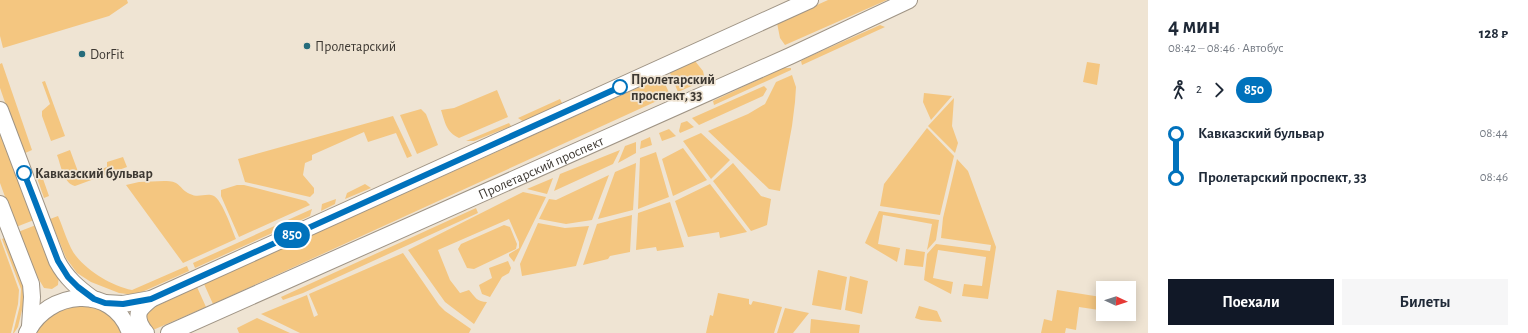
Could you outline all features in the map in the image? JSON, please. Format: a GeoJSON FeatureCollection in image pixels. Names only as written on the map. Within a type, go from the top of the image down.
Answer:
{"type":"FeatureCollection","features":[{"type":"Feature","properties":{"kind":"main road"},"geometry":{"type":"LineString","coordinates":[[29,330],[38,316],[46,309],[61,302],[80,298],[123,304],[151,299],[810,0]]}},
{"type":"Feature","properties":{"kind":"main road","name":"Пролетарский проспект"},"geometry":{"type":"LineString","coordinates":[[167,333],[671,110],[908,0]]}},
{"type":"Feature","properties":{"kind":"main road"},"geometry":{"type":"LineString","coordinates":[[0,110],[58,261],[68,277],[78,287],[119,315],[130,333]]}},
{"type":"Feature","properties":{"kind":"main road"},"geometry":{"type":"LineString","coordinates":[[0,204],[31,284],[32,297],[29,330]]}},
{"type":"Feature","properties":{"kind":"main road"},"geometry":{"type":"LineString","coordinates":[[146,333],[138,318],[138,314],[140,309],[151,299]]}},
{"type":"Feature","properties":{"kind":"shaded area"},"geometry":{"type":"Polygon","coordinates":[[[0,0],[127,0],[128,3],[109,16],[3,48],[0,36],[0,0]]]}},
{"type":"Feature","properties":{"kind":"shaded area"},"geometry":{"type":"Polygon","coordinates":[[[828,0],[887,0],[785,45],[780,38],[777,23],[828,0]]]}},
{"type":"Feature","properties":{"kind":"shaded area"},"geometry":{"type":"Polygon","coordinates":[[[880,25],[885,27],[802,65],[801,61],[804,59],[880,25]]]}},
{"type":"Feature","properties":{"kind":"shaded area"},"geometry":{"type":"Polygon","coordinates":[[[695,61],[703,71],[705,80],[678,92],[670,73],[695,61]]]}},
{"type":"Feature","properties":{"kind":"shaded area"},"geometry":{"type":"Polygon","coordinates":[[[1087,62],[1100,64],[1097,85],[1083,82],[1087,62]]]}},
{"type":"Feature","properties":{"kind":"shaded area"},"geometry":{"type":"Polygon","coordinates":[[[2,63],[32,150],[23,154],[0,88],[0,64],[2,63]]]}},
{"type":"Feature","properties":{"kind":"shaded area"},"geometry":{"type":"Polygon","coordinates":[[[783,68],[791,68],[791,70],[714,105],[713,101],[783,68]]]}},
{"type":"Feature","properties":{"kind":"shaded area"},"geometry":{"type":"Polygon","coordinates":[[[792,75],[796,87],[795,102],[780,191],[769,189],[708,131],[748,114],[765,104],[776,82],[792,75]]]}},
{"type":"Feature","properties":{"kind":"shaded area"},"geometry":{"type":"Polygon","coordinates":[[[662,77],[670,95],[213,304],[204,284],[662,77]]]}},
{"type":"Feature","properties":{"kind":"shaded area"},"geometry":{"type":"Polygon","coordinates":[[[45,81],[65,136],[51,141],[42,116],[42,111],[50,104],[42,82],[45,81]]]}},
{"type":"Feature","properties":{"kind":"shaded area"},"geometry":{"type":"Polygon","coordinates":[[[764,86],[767,89],[763,96],[699,125],[692,118],[764,86]]]}},
{"type":"Feature","properties":{"kind":"shaded area"},"geometry":{"type":"Polygon","coordinates":[[[497,90],[508,117],[459,138],[451,133],[445,123],[441,110],[454,108],[497,90]]]}},
{"type":"Feature","properties":{"kind":"shaded area"},"geometry":{"type":"Polygon","coordinates":[[[924,93],[952,96],[931,120],[923,102],[924,93]]]}},
{"type":"Feature","properties":{"kind":"shaded area"},"geometry":{"type":"Polygon","coordinates":[[[954,98],[952,126],[958,143],[955,153],[928,126],[954,98]]]}},
{"type":"Feature","properties":{"kind":"shaded area"},"geometry":{"type":"Polygon","coordinates":[[[560,99],[563,105],[524,122],[518,118],[560,99]]]}},
{"type":"Feature","properties":{"kind":"shaded area"},"geometry":{"type":"Polygon","coordinates":[[[421,109],[426,114],[438,145],[417,154],[400,115],[421,109]]]}},
{"type":"Feature","properties":{"kind":"shaded area"},"geometry":{"type":"Polygon","coordinates":[[[393,116],[412,156],[407,158],[396,133],[368,142],[364,132],[312,155],[312,160],[305,163],[303,175],[314,188],[314,193],[310,197],[245,182],[238,159],[393,116]]]}},
{"type":"Feature","properties":{"kind":"shaded area"},"geometry":{"type":"Polygon","coordinates":[[[687,121],[694,127],[680,133],[681,123],[687,121]]]}},
{"type":"Feature","properties":{"kind":"shaded area"},"geometry":{"type":"Polygon","coordinates":[[[509,123],[511,126],[474,141],[466,141],[509,123]]]}},
{"type":"Feature","properties":{"kind":"shaded area"},"geometry":{"type":"Polygon","coordinates":[[[0,128],[34,220],[16,227],[0,183],[0,128]]]}},
{"type":"Feature","properties":{"kind":"shaded area"},"geometry":{"type":"Polygon","coordinates":[[[927,128],[954,156],[940,215],[880,206],[884,184],[927,128]]]}},
{"type":"Feature","properties":{"kind":"shaded area"},"geometry":{"type":"Polygon","coordinates":[[[669,129],[676,136],[662,141],[659,133],[669,129]]]}},
{"type":"Feature","properties":{"kind":"shaded area"},"geometry":{"type":"Polygon","coordinates":[[[701,133],[730,160],[711,179],[683,141],[701,133]]]}},
{"type":"Feature","properties":{"kind":"shaded area"},"geometry":{"type":"Polygon","coordinates":[[[650,137],[652,145],[640,149],[641,141],[650,137]]]}},
{"type":"Feature","properties":{"kind":"shaded area"},"geometry":{"type":"Polygon","coordinates":[[[636,142],[636,153],[618,163],[625,146],[636,142]]]}},
{"type":"Feature","properties":{"kind":"shaded area"},"geometry":{"type":"Polygon","coordinates":[[[683,148],[707,180],[673,196],[662,159],[683,148]]]}},
{"type":"Feature","properties":{"kind":"shaded area"},"geometry":{"type":"Polygon","coordinates":[[[70,150],[80,177],[107,167],[107,162],[123,157],[127,167],[75,186],[65,178],[57,155],[70,150]]]}},
{"type":"Feature","properties":{"kind":"shaded area"},"geometry":{"type":"Polygon","coordinates":[[[620,150],[613,164],[554,191],[560,174],[620,150]]]}},
{"type":"Feature","properties":{"kind":"shaded area"},"geometry":{"type":"Polygon","coordinates":[[[656,152],[669,197],[638,209],[640,158],[656,152]]]}},
{"type":"Feature","properties":{"kind":"shaded area"},"geometry":{"type":"Polygon","coordinates":[[[957,159],[968,171],[996,247],[988,299],[962,296],[964,284],[982,286],[986,257],[938,250],[933,278],[953,282],[951,294],[924,280],[927,254],[936,244],[990,251],[991,245],[941,238],[943,218],[957,159]]]}},
{"type":"Feature","properties":{"kind":"shaded area"},"geometry":{"type":"Polygon","coordinates":[[[636,163],[633,210],[598,219],[615,172],[636,163]]]}},
{"type":"Feature","properties":{"kind":"shaded area"},"geometry":{"type":"Polygon","coordinates":[[[733,163],[761,196],[771,199],[767,225],[751,231],[713,181],[733,163]]]}},
{"type":"Feature","properties":{"kind":"shaded area"},"geometry":{"type":"Polygon","coordinates":[[[609,175],[592,220],[566,224],[539,219],[549,199],[556,200],[609,175]]]}},
{"type":"Feature","properties":{"kind":"shaded area"},"geometry":{"type":"Polygon","coordinates":[[[42,176],[49,196],[44,198],[37,178],[42,176]]]}},
{"type":"Feature","properties":{"kind":"shaded area"},"geometry":{"type":"Polygon","coordinates":[[[553,178],[547,194],[527,189],[553,178]]]}},
{"type":"Feature","properties":{"kind":"shaded area"},"geometry":{"type":"Polygon","coordinates":[[[164,181],[176,183],[186,192],[193,195],[211,195],[215,197],[219,201],[229,221],[236,239],[183,263],[126,185],[139,182],[164,181]]]}},
{"type":"Feature","properties":{"kind":"shaded area"},"geometry":{"type":"Polygon","coordinates":[[[365,184],[371,188],[345,199],[347,193],[365,184]]]}},
{"type":"Feature","properties":{"kind":"shaded area"},"geometry":{"type":"Polygon","coordinates":[[[710,184],[747,232],[720,238],[719,232],[688,237],[675,201],[710,184]]]}},
{"type":"Feature","properties":{"kind":"shaded area"},"geometry":{"type":"Polygon","coordinates":[[[237,185],[244,185],[306,201],[310,205],[239,237],[221,196],[221,190],[237,185]]]}},
{"type":"Feature","properties":{"kind":"shaded area"},"geometry":{"type":"Polygon","coordinates":[[[523,192],[546,197],[514,262],[509,254],[519,248],[519,242],[509,219],[438,250],[450,280],[460,293],[469,290],[478,300],[487,302],[474,324],[445,302],[408,250],[523,192]]]}},
{"type":"Feature","properties":{"kind":"shaded area"},"geometry":{"type":"Polygon","coordinates":[[[336,199],[335,204],[321,211],[322,204],[336,199]]]}},
{"type":"Feature","properties":{"kind":"shaded area"},"geometry":{"type":"Polygon","coordinates":[[[670,202],[684,247],[657,251],[656,247],[636,250],[638,213],[670,202]]]}},
{"type":"Feature","properties":{"kind":"shaded area"},"geometry":{"type":"Polygon","coordinates":[[[476,208],[478,213],[303,293],[283,300],[281,297],[476,208]]]}},
{"type":"Feature","properties":{"kind":"shaded area"},"geometry":{"type":"Polygon","coordinates":[[[312,209],[310,216],[195,268],[193,263],[312,209]]]}},
{"type":"Feature","properties":{"kind":"shaded area"},"geometry":{"type":"Polygon","coordinates":[[[879,211],[939,220],[936,240],[927,250],[932,224],[883,215],[878,244],[900,248],[897,262],[865,243],[879,211]]]}},
{"type":"Feature","properties":{"kind":"shaded area"},"geometry":{"type":"Polygon","coordinates":[[[632,215],[630,252],[610,256],[608,259],[583,265],[597,224],[632,215]]]}},
{"type":"Feature","properties":{"kind":"shaded area"},"geometry":{"type":"Polygon","coordinates":[[[58,216],[76,256],[87,268],[109,282],[132,290],[187,266],[189,271],[135,295],[119,293],[91,282],[77,273],[66,258],[50,219],[58,216]]]}},
{"type":"Feature","properties":{"kind":"shaded area"},"geometry":{"type":"Polygon","coordinates":[[[538,223],[565,228],[589,226],[576,266],[522,276],[520,264],[538,223]]]}},
{"type":"Feature","properties":{"kind":"shaded area"},"geometry":{"type":"Polygon","coordinates":[[[36,225],[59,275],[58,285],[52,289],[44,288],[38,278],[18,232],[36,225]]]}},
{"type":"Feature","properties":{"kind":"shaded area"},"geometry":{"type":"Polygon","coordinates":[[[504,225],[510,227],[517,244],[516,249],[474,269],[467,268],[458,249],[461,244],[504,225]]]}},
{"type":"Feature","properties":{"kind":"shaded area"},"geometry":{"type":"Polygon","coordinates":[[[6,237],[24,286],[23,306],[18,327],[14,333],[20,305],[21,289],[2,239],[6,237]]]}},
{"type":"Feature","properties":{"kind":"shaded area"},"geometry":{"type":"Polygon","coordinates":[[[0,238],[19,290],[18,304],[11,333],[0,333],[0,238]]]}},
{"type":"Feature","properties":{"kind":"shaded area"},"geometry":{"type":"Polygon","coordinates":[[[906,249],[925,252],[923,267],[904,265],[906,249]]]}},
{"type":"Feature","properties":{"kind":"shaded area"},"geometry":{"type":"Polygon","coordinates":[[[403,253],[439,305],[471,329],[469,333],[300,333],[261,314],[307,295],[314,317],[318,315],[309,294],[403,253]]]}},
{"type":"Feature","properties":{"kind":"shaded area"},"geometry":{"type":"Polygon","coordinates":[[[508,261],[511,268],[509,273],[502,277],[490,297],[482,294],[479,285],[492,278],[489,268],[508,261]]]}},
{"type":"Feature","properties":{"kind":"shaded area"},"geometry":{"type":"Polygon","coordinates":[[[818,270],[847,277],[841,310],[812,305],[818,270]]]}},
{"type":"Feature","properties":{"kind":"shaded area"},"geometry":{"type":"Polygon","coordinates":[[[850,276],[868,281],[862,314],[845,310],[850,276]]]}},
{"type":"Feature","properties":{"kind":"shaded area"},"geometry":{"type":"Polygon","coordinates":[[[197,287],[206,307],[149,331],[142,315],[146,311],[197,287]]]}},
{"type":"Feature","properties":{"kind":"shaded area"},"geometry":{"type":"Polygon","coordinates":[[[1057,290],[1096,296],[1096,310],[1079,307],[1076,330],[1066,328],[1065,333],[1041,333],[1044,319],[1052,321],[1057,290]]]}},
{"type":"Feature","properties":{"kind":"shaded area"},"geometry":{"type":"Polygon","coordinates":[[[718,293],[749,299],[749,304],[751,305],[753,301],[782,307],[774,333],[706,333],[710,315],[713,316],[718,293]]]}},
{"type":"Feature","properties":{"kind":"shaded area"},"geometry":{"type":"Polygon","coordinates":[[[64,306],[95,306],[114,318],[124,333],[36,333],[40,324],[64,306]]]}},
{"type":"Feature","properties":{"kind":"shaded area"},"geometry":{"type":"Polygon","coordinates":[[[919,306],[937,311],[942,322],[915,318],[919,306]]]}},
{"type":"Feature","properties":{"kind":"shaded area"},"geometry":{"type":"Polygon","coordinates":[[[785,308],[809,313],[793,333],[777,333],[785,308]]]}},
{"type":"Feature","properties":{"kind":"shaded area"},"geometry":{"type":"Polygon","coordinates":[[[257,318],[290,333],[239,333],[237,328],[257,318]]]}},
{"type":"Feature","properties":{"kind":"shaded area"},"geometry":{"type":"Polygon","coordinates":[[[811,319],[860,325],[859,333],[810,333],[811,319]]]}},
{"type":"Feature","properties":{"kind":"bus line","name":"850"},"geometry":{"type":"LineString","coordinates":[[24,173],[41,220],[62,270],[78,287],[94,299],[105,303],[123,304],[151,299],[482,148],[620,87]]}},
{"type":"Feature","properties":{"kind":"place","name":"Пролетарский"},"geometry":{"type":"Point","coordinates":[307,46]}},
{"type":"Feature","properties":{"kind":"place","name":"DorFit"},"geometry":{"type":"Point","coordinates":[82,54]}},
{"type":"Feature","properties":{"kind":"place","name":"Пролетарский проспект, 33"},"geometry":{"type":"Point","coordinates":[620,87]}},
{"type":"Feature","properties":{"kind":"place","name":"Кавказский бульвар"},"geometry":{"type":"Point","coordinates":[24,173]}}]}
